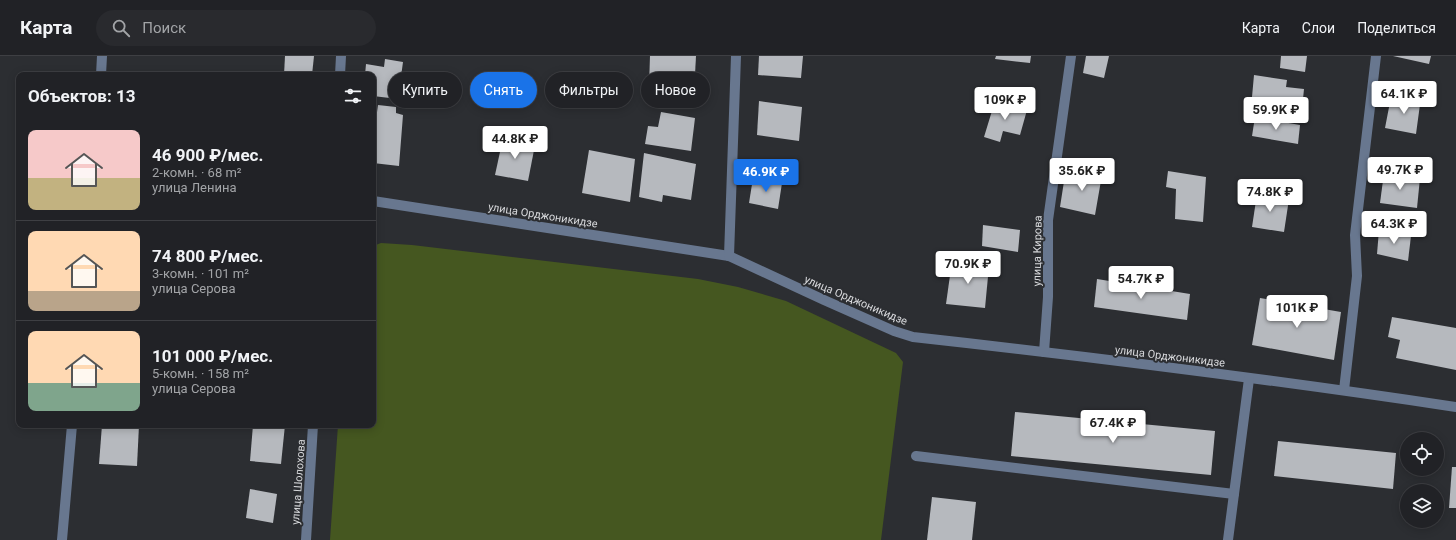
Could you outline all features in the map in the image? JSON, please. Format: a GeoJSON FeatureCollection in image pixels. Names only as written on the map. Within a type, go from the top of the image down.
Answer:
{"type":"FeatureCollection","features":[{"type":"Feature","properties":{"kind":"street"},"geometry":{"type":"LineString","coordinates":[[101,72],[102,56]]}},
{"type":"Feature","properties":{"kind":"street"},"geometry":{"type":"LineString","coordinates":[[340,72],[341,56]]}},
{"type":"Feature","properties":{"kind":"street"},"geometry":{"type":"LineString","coordinates":[[729,256],[736,56]]}},
{"type":"Feature","properties":{"kind":"street","name":"улица Кирова"},"geometry":{"type":"LineString","coordinates":[[1044,352],[1048,298],[1048,220],[1071,56]]}},
{"type":"Feature","properties":{"kind":"street"},"geometry":{"type":"LineString","coordinates":[[1344,390],[1357,276],[1355,235],[1376,56]]}},
{"type":"Feature","properties":{"kind":"street","name":"улица Орджоникидзе"},"geometry":{"type":"LineString","coordinates":[[376,201],[729,256],[894,331],[913,337],[1344,390],[1456,407]]}},
{"type":"Feature","properties":{"kind":"street"},"geometry":{"type":"LineString","coordinates":[[1228,540],[1249,379]]}},
{"type":"Feature","properties":{"kind":"street"},"geometry":{"type":"LineString","coordinates":[[62,540],[72,428]]}},
{"type":"Feature","properties":{"kind":"street","name":"улица Шолохова"},"geometry":{"type":"LineString","coordinates":[[306,540],[314,428]]}},
{"type":"Feature","properties":{"kind":"street"},"geometry":{"type":"LineString","coordinates":[[916,456],[1234,494]]}},
{"type":"Feature","properties":{"kind":"green space"},"geometry":{"type":"Polygon","coordinates":[[[381,243],[412,245],[698,279],[738,287],[786,301],[896,353],[903,362],[881,540],[330,540],[338,428],[376,428],[376,245],[381,243]]]}},
{"type":"Feature","properties":{"kind":"building"},"geometry":{"type":"Polygon","coordinates":[[[285,56],[314,56],[312,72],[284,72],[285,56]]]}},
{"type":"Feature","properties":{"kind":"building"},"geometry":{"type":"Polygon","coordinates":[[[650,56],[696,56],[695,72],[649,72],[650,56]]]}},
{"type":"Feature","properties":{"kind":"building"},"geometry":{"type":"Polygon","coordinates":[[[759,56],[803,56],[801,78],[758,75],[759,56]]]}},
{"type":"Feature","properties":{"kind":"building"},"geometry":{"type":"Polygon","coordinates":[[[996,56],[1031,56],[1030,63],[995,59],[996,56]]]}},
{"type":"Feature","properties":{"kind":"building"},"geometry":{"type":"Polygon","coordinates":[[[1086,56],[1109,56],[1104,78],[1083,73],[1086,56]]]}},
{"type":"Feature","properties":{"kind":"building"},"geometry":{"type":"Polygon","coordinates":[[[1281,56],[1307,56],[1305,72],[1280,68],[1281,56]]]}},
{"type":"Feature","properties":{"kind":"building"},"geometry":{"type":"Polygon","coordinates":[[[1393,56],[1431,56],[1429,64],[1393,56]]]}},
{"type":"Feature","properties":{"kind":"building"},"geometry":{"type":"Polygon","coordinates":[[[385,59],[403,62],[402,72],[388,72],[388,98],[376,96],[376,72],[365,72],[366,64],[384,67],[385,59]]]}},
{"type":"Feature","properties":{"kind":"building"},"geometry":{"type":"Polygon","coordinates":[[[1254,75],[1287,80],[1286,87],[1304,89],[1301,119],[1269,114],[1270,100],[1252,97],[1254,75]]]}},
{"type":"Feature","properties":{"kind":"building"},"geometry":{"type":"Polygon","coordinates":[[[1407,95],[1421,97],[1416,134],[1385,128],[1390,102],[1405,105],[1407,95]]]}},
{"type":"Feature","properties":{"kind":"building"},"geometry":{"type":"Polygon","coordinates":[[[759,101],[802,107],[799,141],[757,135],[759,101]]]}},
{"type":"Feature","properties":{"kind":"building"},"geometry":{"type":"Polygon","coordinates":[[[995,101],[1027,110],[1020,135],[1003,131],[1000,142],[984,137],[995,101]]]}},
{"type":"Feature","properties":{"kind":"building"},"geometry":{"type":"Polygon","coordinates":[[[378,105],[388,106],[388,108],[396,108],[396,113],[403,115],[399,166],[376,163],[376,120],[378,105]]]}},
{"type":"Feature","properties":{"kind":"building"},"geometry":{"type":"Polygon","coordinates":[[[661,112],[695,118],[691,151],[645,144],[648,126],[658,127],[661,112]]]}},
{"type":"Feature","properties":{"kind":"building"},"geometry":{"type":"Polygon","coordinates":[[[1255,117],[1300,125],[1298,144],[1252,136],[1255,117]]]}},
{"type":"Feature","properties":{"kind":"building"},"geometry":{"type":"Polygon","coordinates":[[[503,138],[535,145],[528,181],[495,175],[503,138]]]}},
{"type":"Feature","properties":{"kind":"building"},"geometry":{"type":"Polygon","coordinates":[[[589,150],[635,159],[630,202],[582,193],[589,150]]]}},
{"type":"Feature","properties":{"kind":"building"},"geometry":{"type":"Polygon","coordinates":[[[644,153],[696,164],[691,200],[663,195],[662,202],[639,197],[644,153]]]}},
{"type":"Feature","properties":{"kind":"building"},"geometry":{"type":"Polygon","coordinates":[[[1089,166],[1103,169],[1095,215],[1060,207],[1065,175],[1086,180],[1089,166]]]}},
{"type":"Feature","properties":{"kind":"building"},"geometry":{"type":"Polygon","coordinates":[[[1168,171],[1206,177],[1203,222],[1175,219],[1176,189],[1166,187],[1168,171]]]}},
{"type":"Feature","properties":{"kind":"building"},"geometry":{"type":"Polygon","coordinates":[[[1384,173],[1420,178],[1417,208],[1380,203],[1384,173]]]}},
{"type":"Feature","properties":{"kind":"building"},"geometry":{"type":"Polygon","coordinates":[[[753,178],[782,183],[778,209],[749,203],[753,178]]]}},
{"type":"Feature","properties":{"kind":"building"},"geometry":{"type":"Polygon","coordinates":[[[1257,194],[1289,199],[1284,232],[1252,227],[1257,194]]]}},
{"type":"Feature","properties":{"kind":"building"},"geometry":{"type":"Polygon","coordinates":[[[983,225],[1020,230],[1018,252],[982,246],[983,225]]]}},
{"type":"Feature","properties":{"kind":"building"},"geometry":{"type":"Polygon","coordinates":[[[1379,230],[1411,236],[1408,261],[1377,254],[1379,230]]]}},
{"type":"Feature","properties":{"kind":"building"},"geometry":{"type":"Polygon","coordinates":[[[952,261],[989,266],[985,308],[946,304],[952,261]]]}},
{"type":"Feature","properties":{"kind":"building"},"geometry":{"type":"Polygon","coordinates":[[[1097,279],[1190,294],[1187,320],[1094,307],[1097,279]]]}},
{"type":"Feature","properties":{"kind":"building"},"geometry":{"type":"Polygon","coordinates":[[[1260,298],[1341,312],[1334,360],[1252,345],[1260,298]]]}},
{"type":"Feature","properties":{"kind":"building"},"geometry":{"type":"Polygon","coordinates":[[[1392,317],[1456,328],[1456,370],[1396,358],[1400,340],[1388,337],[1392,317]]]}},
{"type":"Feature","properties":{"kind":"building"},"geometry":{"type":"Polygon","coordinates":[[[1015,412],[1215,431],[1211,475],[1011,456],[1015,412]]]}},
{"type":"Feature","properties":{"kind":"building"},"geometry":{"type":"Polygon","coordinates":[[[102,428],[139,428],[137,466],[99,464],[102,428]]]}},
{"type":"Feature","properties":{"kind":"building"},"geometry":{"type":"Polygon","coordinates":[[[253,428],[285,428],[281,464],[250,461],[253,428]]]}},
{"type":"Feature","properties":{"kind":"building"},"geometry":{"type":"Polygon","coordinates":[[[1278,441],[1396,453],[1393,489],[1274,476],[1278,441]]]}},
{"type":"Feature","properties":{"kind":"building"},"geometry":{"type":"Polygon","coordinates":[[[1452,467],[1456,467],[1456,508],[1449,508],[1452,467]]]}},
{"type":"Feature","properties":{"kind":"building"},"geometry":{"type":"Polygon","coordinates":[[[250,489],[277,494],[273,523],[246,518],[250,489]]]}},
{"type":"Feature","properties":{"kind":"building"},"geometry":{"type":"Polygon","coordinates":[[[932,497],[976,502],[972,540],[927,540],[932,497]]]}}]}
